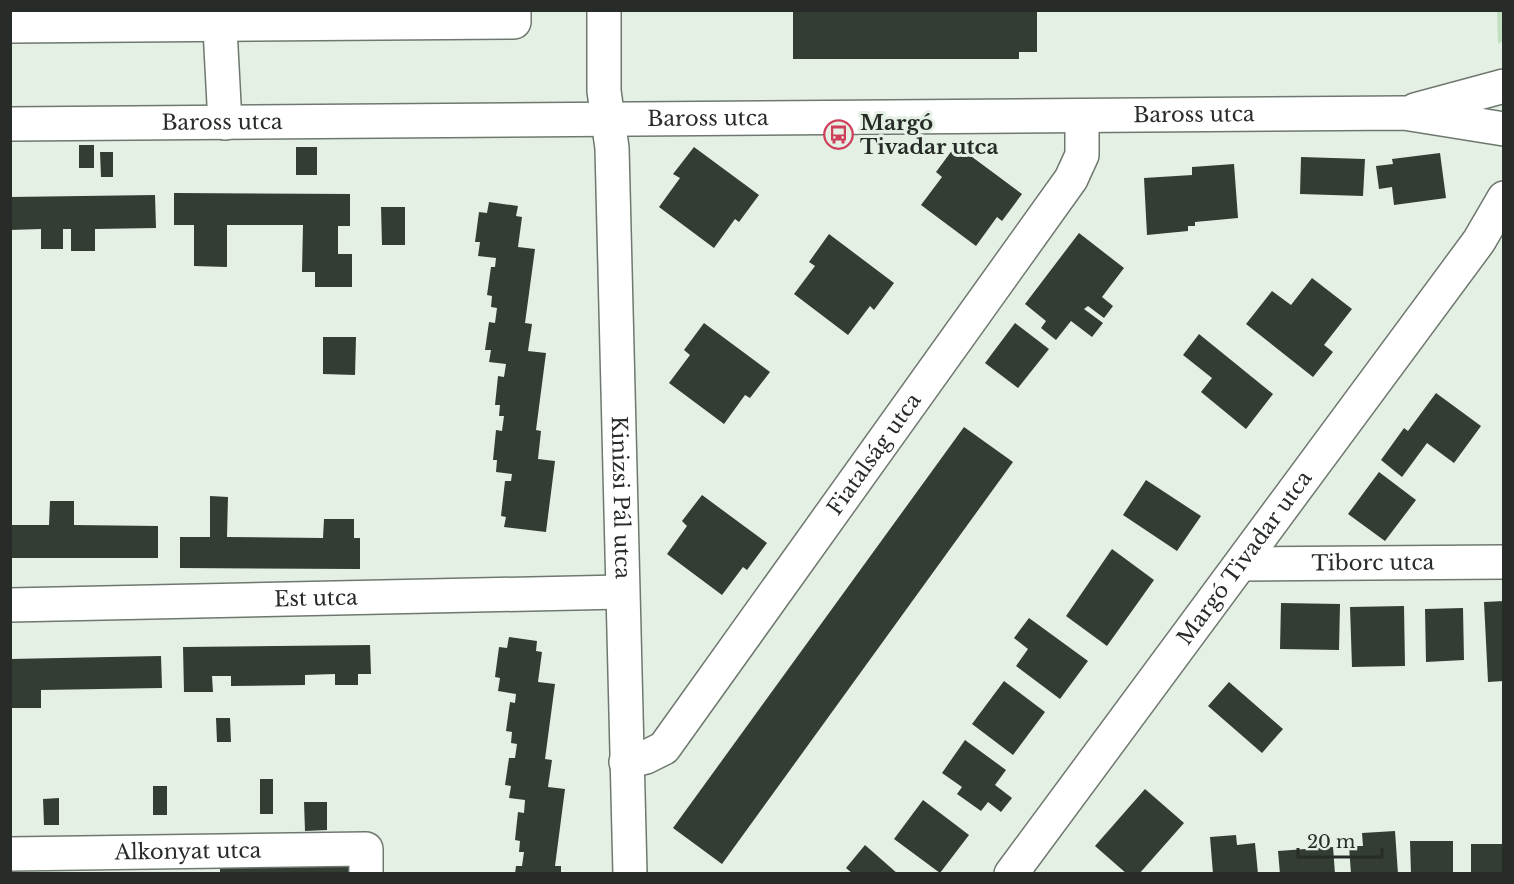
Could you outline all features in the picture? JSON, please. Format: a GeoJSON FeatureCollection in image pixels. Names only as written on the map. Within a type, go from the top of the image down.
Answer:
{"type":"FeatureCollection","features":[{"type":"Feature","properties":{"kind":"street"},"geometry":{"type":"LineString","coordinates":[[10,27],[219,18],[514,22],[514,10]]}},
{"type":"Feature","properties":{"kind":"street","name":"Kinizsi Pál utca"},"geometry":{"type":"LineString","coordinates":[[604,10],[604,91],[612,148],[621,592],[630,873]]}},
{"type":"Feature","properties":{"kind":"street"},"geometry":{"type":"LineString","coordinates":[[219,18],[225,123]]}},
{"type":"Feature","properties":{"kind":"street","name":"Baross utca"},"geometry":{"type":"LineString","coordinates":[[1404,113],[1503,86]]}},
{"type":"Feature","properties":{"kind":"street","name":"Baross utca"},"geometry":{"type":"LineString","coordinates":[[10,124],[1404,113],[1503,129]]}},
{"type":"Feature","properties":{"kind":"street","name":"Fiatalság utca"},"geometry":{"type":"LineString","coordinates":[[626,762],[646,757],[664,748],[1071,179],[1082,155],[1082,117]]}},
{"type":"Feature","properties":{"kind":"street","name":"Margó Tivadar utca"},"geometry":{"type":"LineString","coordinates":[[1011,873],[1491,233],[1503,198]]}},
{"type":"Feature","properties":{"kind":"street","name":"Tiborc utca"},"geometry":{"type":"LineString","coordinates":[[1241,564],[1503,562]]}},
{"type":"Feature","properties":{"kind":"street","name":"Est utca"},"geometry":{"type":"LineString","coordinates":[[10,605],[621,592]]}},
{"type":"Feature","properties":{"kind":"street","name":"Alkonyat utca"},"geometry":{"type":"LineString","coordinates":[[10,854],[174,864],[366,861]]}},
{"type":"Feature","properties":{"kind":"green space"},"geometry":{"type":"Polygon","coordinates":[[[1497,11],[1504,11],[1503,41],[1498,44],[1497,11]]]}},
{"type":"Feature","properties":{"kind":"building"},"geometry":{"type":"Polygon","coordinates":[[[793,10],[1037,10],[1037,52],[1019,52],[1019,59],[793,59],[793,10]]]}},
{"type":"Feature","properties":{"kind":"building"},"geometry":{"type":"Polygon","coordinates":[[[79,145],[94,145],[94,168],[79,168],[79,145]]]}},
{"type":"Feature","properties":{"kind":"building"},"geometry":{"type":"Polygon","coordinates":[[[956,145],[1022,194],[1002,221],[997,217],[976,246],[921,205],[942,177],[936,172],[956,145]]]}},
{"type":"Feature","properties":{"kind":"building"},"geometry":{"type":"Polygon","coordinates":[[[296,147],[317,147],[317,175],[296,175],[296,147]]]}},
{"type":"Feature","properties":{"kind":"building"},"geometry":{"type":"Polygon","coordinates":[[[694,147],[759,195],[739,222],[735,219],[714,248],[659,207],[680,178],[673,174],[694,147]]]}},
{"type":"Feature","properties":{"kind":"building"},"geometry":{"type":"Polygon","coordinates":[[[100,152],[113,152],[113,177],[101,177],[100,152]]]}},
{"type":"Feature","properties":{"kind":"building"},"geometry":{"type":"Polygon","coordinates":[[[1440,153],[1446,198],[1394,205],[1392,187],[1379,189],[1376,166],[1393,164],[1392,159],[1440,153]]]}},
{"type":"Feature","properties":{"kind":"building"},"geometry":{"type":"Polygon","coordinates":[[[1301,157],[1365,159],[1363,196],[1300,194],[1301,157]]]}},
{"type":"Feature","properties":{"kind":"building"},"geometry":{"type":"Polygon","coordinates":[[[1234,164],[1238,218],[1195,222],[1195,226],[1188,226],[1188,231],[1147,235],[1144,178],[1192,175],[1192,167],[1234,164]]]}},
{"type":"Feature","properties":{"kind":"building"},"geometry":{"type":"Polygon","coordinates":[[[174,193],[350,194],[350,226],[338,226],[338,254],[352,254],[352,287],[315,287],[315,272],[302,272],[303,225],[227,225],[227,267],[194,266],[194,225],[174,225],[174,193]]]}},
{"type":"Feature","properties":{"kind":"building"},"geometry":{"type":"Polygon","coordinates":[[[155,195],[156,228],[95,229],[95,251],[71,251],[71,229],[63,229],[63,249],[41,249],[41,229],[10,230],[10,197],[155,195]]]}},
{"type":"Feature","properties":{"kind":"building"},"geometry":{"type":"Polygon","coordinates":[[[489,202],[518,206],[516,216],[522,217],[518,247],[535,249],[525,323],[532,324],[528,351],[546,353],[536,430],[541,431],[538,459],[555,461],[546,532],[504,527],[506,517],[501,516],[505,481],[511,481],[512,474],[496,472],[497,460],[493,460],[496,430],[502,431],[504,416],[499,416],[500,405],[495,405],[498,376],[504,377],[506,364],[489,362],[491,350],[485,350],[489,322],[495,323],[497,308],[491,307],[492,296],[487,295],[491,267],[495,267],[496,258],[478,256],[480,242],[475,242],[479,212],[487,213],[489,202]]]}},
{"type":"Feature","properties":{"kind":"building"},"geometry":{"type":"Polygon","coordinates":[[[381,207],[405,207],[405,245],[382,245],[381,207]]]}},
{"type":"Feature","properties":{"kind":"building"},"geometry":{"type":"Polygon","coordinates":[[[1079,233],[1124,268],[1102,297],[1113,306],[1104,318],[1088,306],[1084,309],[1103,323],[1092,337],[1071,321],[1056,340],[1041,328],[1046,321],[1025,304],[1079,233]]]}},
{"type":"Feature","properties":{"kind":"building"},"geometry":{"type":"Polygon","coordinates":[[[829,234],[894,283],[874,310],[870,306],[848,335],[794,294],[815,266],[809,262],[829,234]]]}},
{"type":"Feature","properties":{"kind":"building"},"geometry":{"type":"Polygon","coordinates":[[[1312,278],[1352,309],[1324,345],[1333,352],[1313,377],[1246,324],[1272,291],[1291,305],[1312,278]]]}},
{"type":"Feature","properties":{"kind":"building"},"geometry":{"type":"Polygon","coordinates":[[[704,323],[770,372],[750,398],[745,395],[724,424],[669,383],[690,355],[684,350],[704,323]]]}},
{"type":"Feature","properties":{"kind":"building"},"geometry":{"type":"Polygon","coordinates":[[[1015,323],[1049,349],[1018,388],[985,363],[1015,323]]]}},
{"type":"Feature","properties":{"kind":"building"},"geometry":{"type":"Polygon","coordinates":[[[1199,334],[1273,394],[1246,429],[1201,392],[1212,378],[1183,355],[1199,334]]]}},
{"type":"Feature","properties":{"kind":"building"},"geometry":{"type":"Polygon","coordinates":[[[323,337],[356,337],[355,375],[323,374],[323,337]]]}},
{"type":"Feature","properties":{"kind":"building"},"geometry":{"type":"Polygon","coordinates":[[[1436,393],[1481,426],[1454,463],[1427,443],[1402,477],[1381,460],[1404,428],[1408,431],[1436,393]]]}},
{"type":"Feature","properties":{"kind":"building"},"geometry":{"type":"Polygon","coordinates":[[[964,427],[1013,462],[722,864],[673,828],[964,427]]]}},
{"type":"Feature","properties":{"kind":"building"},"geometry":{"type":"Polygon","coordinates":[[[1379,472],[1416,500],[1385,541],[1348,514],[1379,472]]]}},
{"type":"Feature","properties":{"kind":"building"},"geometry":{"type":"Polygon","coordinates":[[[1146,480],[1201,516],[1177,551],[1123,515],[1146,480]]]}},
{"type":"Feature","properties":{"kind":"building"},"geometry":{"type":"Polygon","coordinates":[[[702,495],[767,543],[747,570],[743,567],[722,595],[667,554],[687,526],[682,521],[702,495]]]}},
{"type":"Feature","properties":{"kind":"building"},"geometry":{"type":"Polygon","coordinates":[[[210,496],[228,497],[227,537],[323,538],[324,519],[354,519],[354,538],[360,538],[360,569],[180,568],[180,537],[210,537],[210,496]]]}},
{"type":"Feature","properties":{"kind":"building"},"geometry":{"type":"Polygon","coordinates":[[[50,501],[74,501],[74,525],[158,526],[158,558],[10,558],[10,525],[49,525],[50,501]]]}},
{"type":"Feature","properties":{"kind":"building"},"geometry":{"type":"Polygon","coordinates":[[[1112,549],[1154,580],[1107,646],[1066,616],[1112,549]]]}},
{"type":"Feature","properties":{"kind":"building"},"geometry":{"type":"Polygon","coordinates":[[[1504,601],[1504,681],[1488,682],[1484,602],[1504,601]]]}},
{"type":"Feature","properties":{"kind":"building"},"geometry":{"type":"Polygon","coordinates":[[[1281,603],[1340,604],[1339,650],[1280,649],[1281,603]]]}},
{"type":"Feature","properties":{"kind":"building"},"geometry":{"type":"Polygon","coordinates":[[[1404,606],[1405,666],[1352,667],[1350,607],[1404,606]]]}},
{"type":"Feature","properties":{"kind":"building"},"geometry":{"type":"Polygon","coordinates":[[[1463,608],[1464,660],[1426,662],[1425,609],[1463,608]]]}},
{"type":"Feature","properties":{"kind":"building"},"geometry":{"type":"Polygon","coordinates":[[[1029,618],[1088,661],[1060,699],[1016,666],[1028,649],[1014,638],[1029,618]]]}},
{"type":"Feature","properties":{"kind":"building"},"geometry":{"type":"Polygon","coordinates":[[[509,637],[537,641],[536,651],[542,652],[538,682],[555,684],[545,759],[552,760],[548,787],[565,789],[555,866],[561,866],[561,874],[515,874],[516,866],[522,866],[524,852],[519,852],[520,841],[515,840],[518,812],[524,813],[525,800],[509,798],[511,786],[505,785],[509,758],[515,758],[517,744],[511,743],[512,732],[506,731],[510,702],[515,703],[516,694],[498,691],[500,678],[495,677],[499,647],[507,648],[509,637]]]}},
{"type":"Feature","properties":{"kind":"building"},"geometry":{"type":"Polygon","coordinates":[[[370,645],[371,674],[358,674],[358,685],[335,685],[335,674],[305,675],[305,685],[231,686],[231,676],[212,676],[213,692],[184,692],[183,647],[370,645]]]}},
{"type":"Feature","properties":{"kind":"building"},"geometry":{"type":"Polygon","coordinates":[[[161,656],[162,688],[41,690],[41,708],[10,708],[10,659],[161,656]]]}},
{"type":"Feature","properties":{"kind":"building"},"geometry":{"type":"Polygon","coordinates":[[[1004,681],[1045,712],[1013,755],[972,724],[1004,681]]]}},
{"type":"Feature","properties":{"kind":"building"},"geometry":{"type":"Polygon","coordinates":[[[1229,682],[1283,729],[1262,753],[1208,706],[1229,682]]]}},
{"type":"Feature","properties":{"kind":"building"},"geometry":{"type":"Polygon","coordinates":[[[216,718],[230,718],[231,742],[217,742],[216,718]]]}},
{"type":"Feature","properties":{"kind":"building"},"geometry":{"type":"Polygon","coordinates":[[[965,740],[1006,770],[995,785],[1012,798],[1001,812],[988,802],[981,811],[957,794],[962,787],[942,773],[965,740]]]}},
{"type":"Feature","properties":{"kind":"building"},"geometry":{"type":"Polygon","coordinates":[[[260,779],[273,779],[273,814],[260,814],[260,779]]]}},
{"type":"Feature","properties":{"kind":"building"},"geometry":{"type":"Polygon","coordinates":[[[153,786],[167,786],[167,815],[153,815],[153,786]]]}},
{"type":"Feature","properties":{"kind":"building"},"geometry":{"type":"Polygon","coordinates":[[[1145,789],[1184,823],[1139,874],[1127,874],[1095,846],[1145,789]]]}},
{"type":"Feature","properties":{"kind":"building"},"geometry":{"type":"Polygon","coordinates":[[[59,798],[59,825],[44,825],[43,799],[59,798]]]}},
{"type":"Feature","properties":{"kind":"building"},"geometry":{"type":"Polygon","coordinates":[[[923,800],[969,835],[940,873],[894,839],[923,800]]]}},
{"type":"Feature","properties":{"kind":"building"},"geometry":{"type":"Polygon","coordinates":[[[304,802],[327,802],[327,830],[305,831],[304,802]]]}},
{"type":"Feature","properties":{"kind":"building"},"geometry":{"type":"Polygon","coordinates":[[[1395,831],[1398,874],[1351,874],[1349,846],[1363,846],[1362,833],[1395,831]]]}},
{"type":"Feature","properties":{"kind":"building"},"geometry":{"type":"Polygon","coordinates":[[[1236,835],[1237,845],[1255,843],[1258,874],[1213,874],[1210,837],[1236,835]]]}},
{"type":"Feature","properties":{"kind":"building"},"geometry":{"type":"Polygon","coordinates":[[[1410,841],[1453,841],[1453,874],[1411,874],[1410,841]]]}},
{"type":"Feature","properties":{"kind":"building"},"geometry":{"type":"Polygon","coordinates":[[[1471,844],[1504,844],[1504,874],[1471,874],[1471,844]]]}},
{"type":"Feature","properties":{"kind":"building"},"geometry":{"type":"Polygon","coordinates":[[[865,845],[898,874],[853,874],[846,868],[865,845]]]}},
{"type":"Feature","properties":{"kind":"building"},"geometry":{"type":"Polygon","coordinates":[[[1333,847],[1335,874],[1280,874],[1278,851],[1333,847]]]}},
{"type":"Feature","properties":{"kind":"building"},"geometry":{"type":"Polygon","coordinates":[[[220,863],[356,863],[355,874],[220,874],[220,863]]]}},
{"type":"Feature","properties":{"kind":"place","name":"Margó Tivadar utca"},"geometry":{"type":"Point","coordinates":[839,135]}}]}
